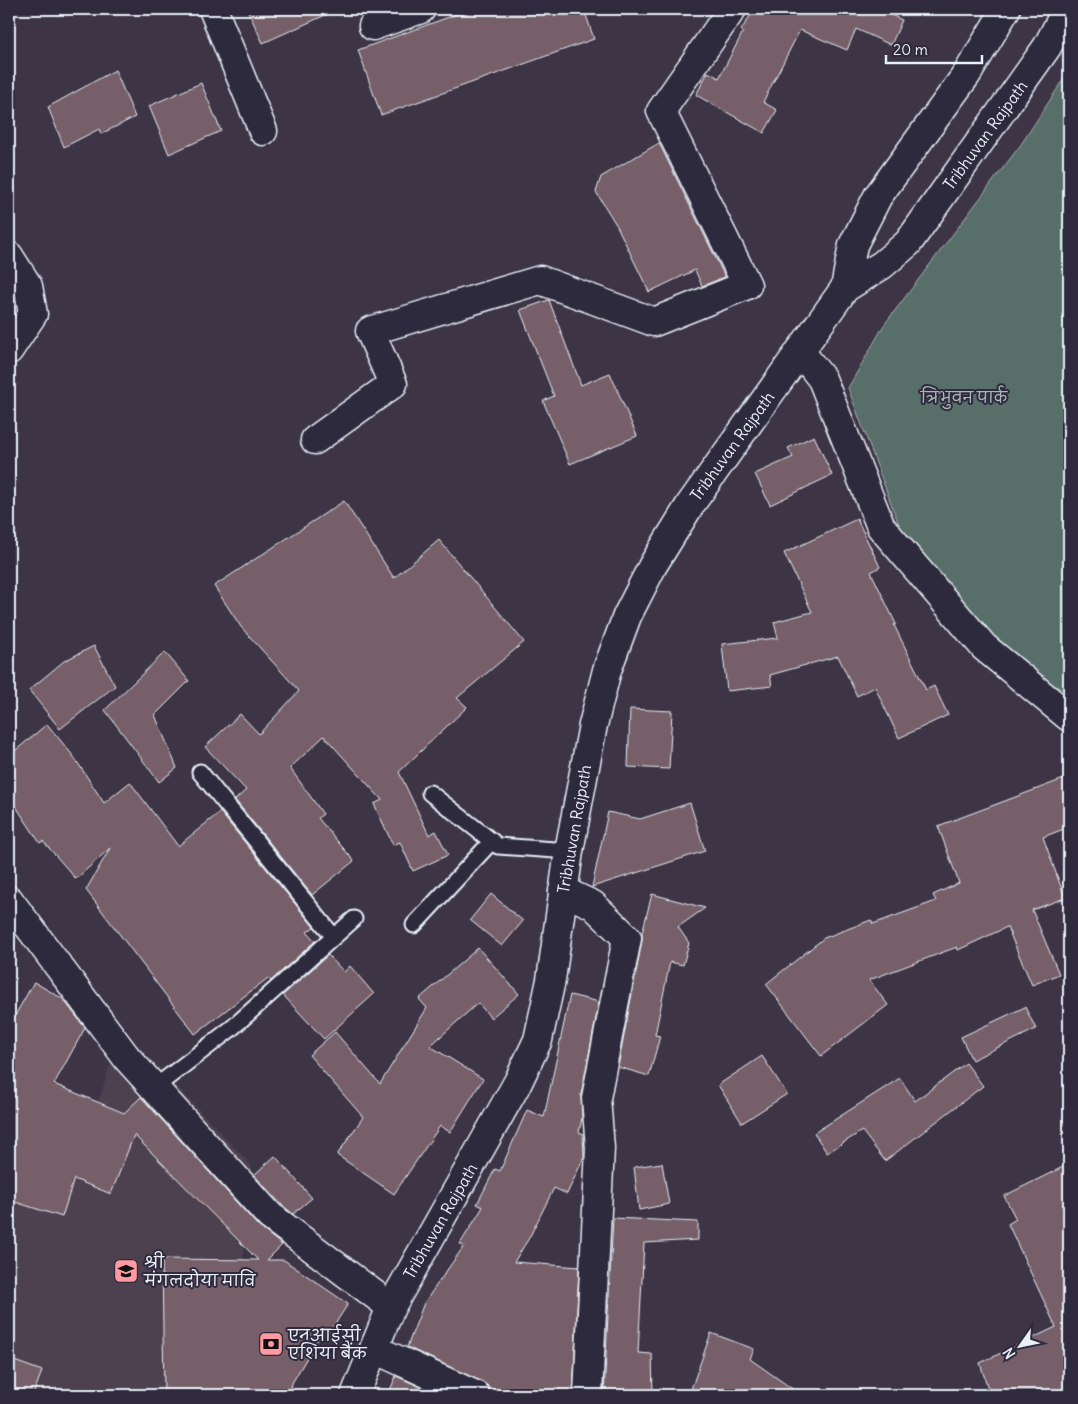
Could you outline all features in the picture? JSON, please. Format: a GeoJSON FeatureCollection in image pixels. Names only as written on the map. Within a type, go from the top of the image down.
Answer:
{"type":"FeatureCollection","features":[{"type":"Feature","properties":{"kind":"main road"},"geometry":{"type":"LineString","coordinates":[[213,9],[263,131]]}},
{"type":"Feature","properties":{"kind":"main road"},"geometry":{"type":"LineString","coordinates":[[373,26],[421,9]]}},
{"type":"Feature","properties":{"kind":"main road"},"geometry":{"type":"LineString","coordinates":[[315,440],[394,384],[370,331],[540,280],[654,322],[747,285],[662,111],[732,9]]}},
{"type":"Feature","properties":{"kind":"main road","name":"Tribhuvan Rajpath"},"geometry":{"type":"LineString","coordinates":[[845,288],[853,245],[878,196],[967,74],[1006,9]]}},
{"type":"Feature","properties":{"kind":"main road","name":"Tribhuvan Rajpath"},"geometry":{"type":"LineString","coordinates":[[355,1395],[391,1307],[518,1082],[538,1040],[551,980],[569,851],[593,725],[607,670],[627,616],[653,565],[690,505],[845,288],[882,265],[908,243],[1047,47],[1067,9]]}},
{"type":"Feature","properties":{"kind":"main road"},"geometry":{"type":"LineString","coordinates":[[9,256],[28,286],[33,314],[9,350]]}},
{"type":"Feature","properties":{"kind":"main road"},"geometry":{"type":"LineString","coordinates":[[800,351],[822,379],[881,527],[984,647],[1069,717]]}},
{"type":"Feature","properties":{"kind":"main road"},"geometry":{"type":"LineString","coordinates":[[563,891],[593,906],[627,938],[596,1098],[600,1148],[588,1395]]}},
{"type":"Feature","properties":{"kind":"main road"},"geometry":{"type":"LineString","coordinates":[[9,900],[127,1058],[270,1216],[391,1307]]}},
{"type":"Feature","properties":{"kind":"main road"},"geometry":{"type":"LineString","coordinates":[[374,1348],[475,1395]]}},
{"type":"Feature","properties":{"kind":"lane"},"geometry":{"type":"LineString","coordinates":[[200,772],[334,937]]}},
{"type":"Feature","properties":{"kind":"lane"},"geometry":{"type":"LineString","coordinates":[[430,793],[498,846],[569,851]]}},
{"type":"Feature","properties":{"kind":"lane"},"geometry":{"type":"LineString","coordinates":[[414,925],[471,866],[492,841]]}},
{"type":"Feature","properties":{"kind":"lane"},"geometry":{"type":"LineString","coordinates":[[154,1088],[232,1028],[354,919]]}},
{"type":"Feature","properties":{"kind":"shaded area","name":"श्री मंगलदोया मावि"},"geometry":{"type":"Polygon","coordinates":[[[124,1031],[251,1165],[232,1395],[9,1395],[9,1158],[74,1179],[111,1062],[124,1031]]]}},
{"type":"Feature","properties":{"kind":"green space","name":"त्रिभुवन पार्क"},"geometry":{"type":"Polygon","coordinates":[[[1069,71],[1069,693],[988,651],[914,565],[848,388],[884,325],[1022,143],[1069,71]]]}},
{"type":"Feature","properties":{"kind":"building"},"geometry":{"type":"Polygon","coordinates":[[[247,9],[339,9],[263,43],[247,9]]]}},
{"type":"Feature","properties":{"kind":"building"},"geometry":{"type":"Polygon","coordinates":[[[471,9],[584,9],[594,39],[381,115],[358,50],[471,9]]]}},
{"type":"Feature","properties":{"kind":"building"},"geometry":{"type":"Polygon","coordinates":[[[752,9],[878,9],[902,20],[891,45],[856,29],[847,50],[800,30],[763,102],[777,110],[764,133],[696,95],[708,72],[719,78],[743,32],[741,30],[754,10],[752,9]]]}},
{"type":"Feature","properties":{"kind":"building"},"geometry":{"type":"Polygon","coordinates":[[[115,70],[135,117],[101,134],[99,129],[64,147],[48,107],[115,70]]]}},
{"type":"Feature","properties":{"kind":"building"},"geometry":{"type":"Polygon","coordinates":[[[201,83],[221,131],[169,154],[149,106],[201,83]]]}},
{"type":"Feature","properties":{"kind":"building"},"geometry":{"type":"Polygon","coordinates":[[[659,143],[725,277],[702,286],[695,270],[649,292],[617,226],[596,192],[601,177],[659,143]]]}},
{"type":"Feature","properties":{"kind":"building"},"geometry":{"type":"Polygon","coordinates":[[[549,300],[581,385],[610,373],[637,436],[570,464],[543,401],[554,396],[520,310],[549,300]]]}},
{"type":"Feature","properties":{"kind":"building"},"geometry":{"type":"Polygon","coordinates":[[[814,436],[832,475],[770,505],[755,474],[793,457],[788,448],[814,436]]]}},
{"type":"Feature","properties":{"kind":"building"},"geometry":{"type":"Polygon","coordinates":[[[344,501],[394,578],[439,540],[524,642],[457,698],[467,707],[399,772],[429,835],[436,831],[448,855],[413,871],[400,842],[393,845],[374,804],[382,800],[324,736],[290,768],[323,814],[318,818],[354,861],[312,895],[235,800],[246,790],[205,747],[240,714],[259,734],[299,691],[241,627],[214,586],[344,501]]]}},
{"type":"Feature","properties":{"kind":"building"},"geometry":{"type":"Polygon","coordinates":[[[857,519],[880,567],[871,572],[896,624],[894,625],[926,690],[934,686],[948,715],[899,738],[875,687],[857,696],[838,656],[770,675],[772,686],[727,691],[722,644],[778,638],[774,622],[812,612],[784,553],[857,519]]]}},
{"type":"Feature","properties":{"kind":"building"},"geometry":{"type":"Polygon","coordinates":[[[94,646],[115,686],[60,729],[29,690],[64,661],[94,646]]]}},
{"type":"Feature","properties":{"kind":"building"},"geometry":{"type":"Polygon","coordinates":[[[165,652],[189,681],[155,715],[177,768],[159,782],[105,710],[165,652]]]}},
{"type":"Feature","properties":{"kind":"building"},"geometry":{"type":"Polygon","coordinates":[[[630,709],[672,711],[669,769],[628,767],[630,709]]]}},
{"type":"Feature","properties":{"kind":"building"},"geometry":{"type":"Polygon","coordinates":[[[47,724],[74,757],[104,803],[130,782],[178,846],[220,812],[314,927],[307,932],[315,941],[271,981],[268,978],[195,1034],[86,890],[110,848],[76,879],[43,841],[40,843],[9,796],[9,756],[47,724]]]}},
{"type":"Feature","properties":{"kind":"building"},"geometry":{"type":"Polygon","coordinates":[[[1069,777],[1069,827],[1043,837],[1065,898],[1032,910],[1059,974],[1032,985],[1007,927],[958,950],[957,947],[869,980],[888,1005],[821,1056],[766,984],[824,938],[871,920],[873,924],[936,901],[933,895],[959,883],[938,826],[1069,777]]]}},
{"type":"Feature","properties":{"kind":"building"},"geometry":{"type":"Polygon","coordinates":[[[690,803],[705,851],[592,887],[608,812],[640,819],[690,803]]]}},
{"type":"Feature","properties":{"kind":"building"},"geometry":{"type":"Polygon","coordinates":[[[491,894],[523,921],[502,946],[470,920],[491,894]]]}},
{"type":"Feature","properties":{"kind":"building"},"geometry":{"type":"Polygon","coordinates":[[[652,894],[705,908],[678,927],[689,943],[683,965],[670,962],[655,1035],[660,1036],[649,1076],[618,1067],[642,933],[652,894]]]}},
{"type":"Feature","properties":{"kind":"building"},"geometry":{"type":"Polygon","coordinates":[[[478,948],[519,994],[491,1018],[478,1003],[430,1046],[483,1079],[450,1132],[440,1126],[394,1194],[337,1155],[363,1117],[309,1055],[335,1032],[380,1084],[427,1008],[419,999],[478,948]]]}},
{"type":"Feature","properties":{"kind":"building"},"geometry":{"type":"Polygon","coordinates":[[[328,955],[344,972],[350,966],[374,994],[324,1039],[283,995],[328,955]]]}},
{"type":"Feature","properties":{"kind":"building"},"geometry":{"type":"Polygon","coordinates":[[[34,982],[63,999],[85,1028],[54,1084],[124,1113],[141,1097],[258,1226],[282,1245],[267,1260],[284,1260],[348,1304],[326,1338],[321,1334],[292,1383],[290,1395],[164,1395],[162,1259],[258,1260],[134,1135],[111,1194],[74,1179],[62,1217],[9,1200],[9,1026],[34,982]]]}},
{"type":"Feature","properties":{"kind":"building"},"geometry":{"type":"Polygon","coordinates":[[[570,995],[599,1002],[581,1095],[582,1118],[579,1132],[583,1134],[584,1157],[567,1194],[554,1188],[529,1238],[514,1262],[579,1267],[573,1395],[490,1395],[488,1386],[481,1381],[407,1347],[424,1303],[464,1246],[460,1244],[483,1207],[477,1204],[495,1169],[500,1171],[527,1110],[544,1117],[570,995]]]}},
{"type":"Feature","properties":{"kind":"building"},"geometry":{"type":"Polygon","coordinates":[[[1025,1007],[1036,1029],[972,1060],[961,1037],[1025,1007]]]}},
{"type":"Feature","properties":{"kind":"building"},"geometry":{"type":"Polygon","coordinates":[[[762,1056],[787,1094],[742,1123],[718,1085],[762,1056]]]}},
{"type":"Feature","properties":{"kind":"building"},"geometry":{"type":"Polygon","coordinates":[[[966,1063],[983,1086],[885,1161],[862,1131],[827,1153],[814,1133],[900,1078],[915,1101],[966,1063]]]}},
{"type":"Feature","properties":{"kind":"building"},"geometry":{"type":"Polygon","coordinates":[[[275,1156],[312,1198],[293,1214],[254,1175],[275,1156]]]}},
{"type":"Feature","properties":{"kind":"building"},"geometry":{"type":"Polygon","coordinates":[[[662,1163],[669,1204],[639,1210],[634,1167],[662,1163]]]}},
{"type":"Feature","properties":{"kind":"building"},"geometry":{"type":"Polygon","coordinates":[[[1069,1164],[1069,1395],[990,1395],[980,1363],[1056,1327],[1008,1224],[1016,1219],[1004,1196],[1069,1164]]]}},
{"type":"Feature","properties":{"kind":"building"},"geometry":{"type":"Polygon","coordinates":[[[613,1218],[698,1222],[698,1240],[644,1243],[638,1353],[652,1354],[653,1395],[604,1395],[613,1218]]]}},
{"type":"Feature","properties":{"kind":"building"},"geometry":{"type":"Polygon","coordinates":[[[711,1333],[754,1349],[750,1359],[801,1395],[689,1395],[711,1333]]]}},
{"type":"Feature","properties":{"kind":"building"},"geometry":{"type":"Polygon","coordinates":[[[9,1359],[42,1371],[33,1395],[9,1395],[9,1359]]]}},
{"type":"Feature","properties":{"kind":"building"},"geometry":{"type":"Polygon","coordinates":[[[396,1376],[438,1395],[388,1395],[396,1376]]]}},
{"type":"Feature","properties":{"kind":"place","name":"श्री मंगलदोया मावि"},"geometry":{"type":"Point","coordinates":[126,1271]}},
{"type":"Feature","properties":{"kind":"place","name":"एनआईसी एशिया बैंक"},"geometry":{"type":"Point","coordinates":[271,1344]}}]}
